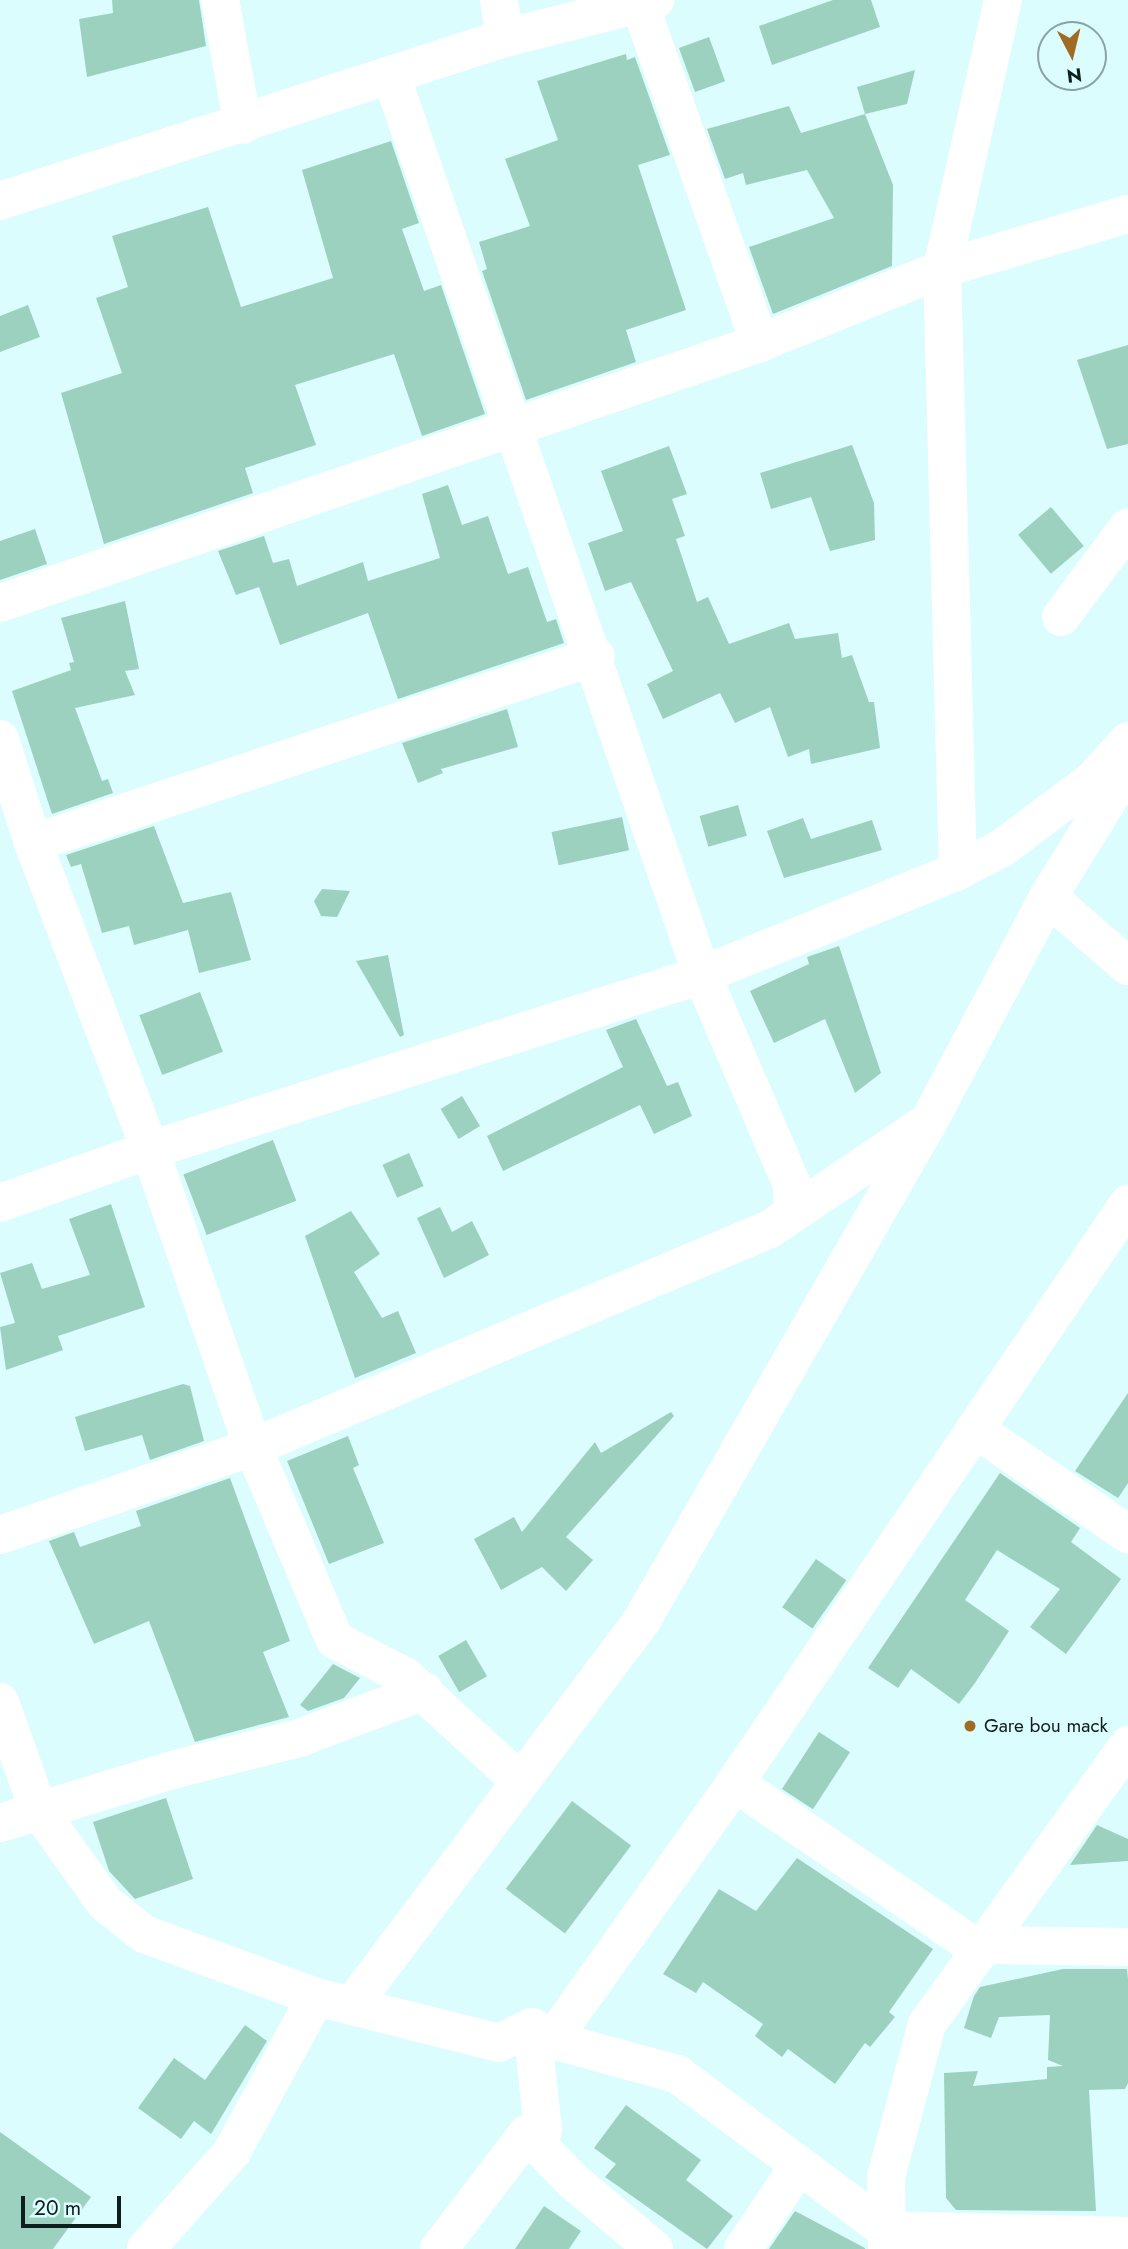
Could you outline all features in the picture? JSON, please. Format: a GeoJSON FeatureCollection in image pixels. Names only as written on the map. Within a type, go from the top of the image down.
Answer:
{"type":"FeatureCollection","features":[{"type":"Feature","properties":{"kind":"street"},"geometry":{"type":"LineString","coordinates":[[220,0],[243,125]]}},
{"type":"Feature","properties":{"kind":"street"},"geometry":{"type":"LineString","coordinates":[[499,0],[506,37]]}},
{"type":"Feature","properties":{"kind":"street"},"geometry":{"type":"LineString","coordinates":[[958,871],[942,269],[1003,0]]}},
{"type":"Feature","properties":{"kind":"street"},"geometry":{"type":"LineString","coordinates":[[0,201],[392,79],[506,37],[648,2],[760,343]]}},
{"type":"Feature","properties":{"kind":"street"},"geometry":{"type":"LineString","coordinates":[[392,79],[596,656],[702,975],[792,1185],[793,1210]]}},
{"type":"Feature","properties":{"kind":"street"},"geometry":{"type":"LineString","coordinates":[[0,603],[760,343],[942,269],[1128,214]]}},
{"type":"Feature","properties":{"kind":"street"},"geometry":{"type":"LineString","coordinates":[[1061,617],[1128,527]]}},
{"type":"Feature","properties":{"kind":"street"},"geometry":{"type":"LineString","coordinates":[[33,843],[596,656]]}},
{"type":"Feature","properties":{"kind":"street"},"geometry":{"type":"LineString","coordinates":[[0,739],[33,843],[150,1150],[253,1447],[335,1640],[425,1691],[520,1781]]}},
{"type":"Feature","properties":{"kind":"street"},"geometry":{"type":"LineString","coordinates":[[0,1203],[150,1150],[702,975],[958,871],[1002,848],[1092,781],[1128,741]]}},
{"type":"Feature","properties":{"kind":"street"},"geometry":{"type":"LineString","coordinates":[[353,2004],[642,1620],[928,1123],[1048,897],[1128,768]]}},
{"type":"Feature","properties":{"kind":"street"},"geometry":{"type":"LineString","coordinates":[[1048,897],[1128,966]]}},
{"type":"Feature","properties":{"kind":"street"},"geometry":{"type":"LineString","coordinates":[[0,1535],[253,1447],[770,1229],[793,1210],[928,1123]]}},
{"type":"Feature","properties":{"kind":"street"},"geometry":{"type":"LineString","coordinates":[[439,2249],[527,2134],[543,2130],[542,2033],[735,1783],[1128,1204]]}},
{"type":"Feature","properties":{"kind":"street"},"geometry":{"type":"LineString","coordinates":[[975,1429],[1128,1534]]}},
{"type":"Feature","properties":{"kind":"street"},"geometry":{"type":"LineString","coordinates":[[0,1823],[38,1809],[299,1738],[425,1691]]}},
{"type":"Feature","properties":{"kind":"street"},"geometry":{"type":"LineString","coordinates":[[0,1702],[38,1809],[105,1903],[144,1934],[316,1997],[353,2004],[499,2043],[542,2033],[677,2074],[887,2240],[1128,2236]]}},
{"type":"Feature","properties":{"kind":"street"},"geometry":{"type":"LineString","coordinates":[[887,2240],[886,2177],[926,2024],[1128,1745]]}},
{"type":"Feature","properties":{"kind":"street"},"geometry":{"type":"LineString","coordinates":[[735,1783],[982,1947],[1128,1947]]}},
{"type":"Feature","properties":{"kind":"street"},"geometry":{"type":"LineString","coordinates":[[146,2249],[232,2152],[316,1997]]}},
{"type":"Feature","properties":{"kind":"street"},"geometry":{"type":"LineString","coordinates":[[527,2134],[573,2181],[654,2249]]}},
{"type":"Feature","properties":{"kind":"street"},"geometry":{"type":"LineString","coordinates":[[743,2249],[798,2167]]}},
{"type":"Feature","properties":{"kind":"building"},"geometry":{"type":"Polygon","coordinates":[[[112,0],[199,0],[206,46],[87,77],[79,19],[113,13],[112,0]]]}},
{"type":"Feature","properties":{"kind":"building"},"geometry":{"type":"Polygon","coordinates":[[[833,0],[871,0],[880,27],[772,65],[759,26],[833,0]]]}},
{"type":"Feature","properties":{"kind":"building"},"geometry":{"type":"Polygon","coordinates":[[[709,37],[725,81],[695,92],[679,48],[709,37]]]}},
{"type":"Feature","properties":{"kind":"building"},"geometry":{"type":"Polygon","coordinates":[[[626,54],[627,60],[635,57],[670,155],[638,165],[686,310],[626,330],[636,362],[526,400],[482,271],[487,269],[479,242],[530,226],[505,159],[558,140],[537,81],[626,54]]]}},
{"type":"Feature","properties":{"kind":"building"},"geometry":{"type":"Polygon","coordinates":[[[915,70],[907,104],[865,114],[857,87],[915,70]]]}},
{"type":"Feature","properties":{"kind":"building"},"geometry":{"type":"Polygon","coordinates":[[[789,106],[801,133],[865,114],[893,185],[892,266],[773,314],[749,247],[834,218],[807,170],[746,185],[743,173],[725,179],[707,129],[789,106]]]}},
{"type":"Feature","properties":{"kind":"building"},"geometry":{"type":"Polygon","coordinates":[[[391,141],[419,223],[402,229],[424,291],[441,285],[485,414],[422,436],[394,354],[295,385],[316,445],[245,468],[253,493],[104,544],[61,393],[122,373],[96,298],[128,287],[112,236],[208,207],[241,307],[333,278],[302,170],[391,141]]]}},
{"type":"Feature","properties":{"kind":"building"},"geometry":{"type":"Polygon","coordinates":[[[28,305],[40,337],[0,352],[0,316],[28,305]]]}},
{"type":"Feature","properties":{"kind":"building"},"geometry":{"type":"Polygon","coordinates":[[[1128,345],[1128,444],[1107,449],[1077,360],[1128,345]]]}},
{"type":"Feature","properties":{"kind":"building"},"geometry":{"type":"Polygon","coordinates":[[[852,445],[874,503],[875,540],[830,551],[811,497],[771,509],[760,473],[852,445]]]}},
{"type":"Feature","properties":{"kind":"building"},"geometry":{"type":"Polygon","coordinates":[[[669,446],[687,494],[672,499],[685,536],[676,539],[697,602],[708,597],[729,644],[789,623],[795,639],[838,633],[842,658],[852,655],[869,702],[874,702],[880,748],[811,764],[809,749],[788,757],[770,707],[735,723],[720,693],[663,719],[647,684],[673,671],[631,582],[605,591],[588,543],[623,531],[601,471],[669,446]]]}},
{"type":"Feature","properties":{"kind":"building"},"geometry":{"type":"Polygon","coordinates":[[[448,485],[462,525],[488,516],[508,574],[528,567],[547,622],[556,619],[564,643],[398,699],[368,613],[280,645],[259,587],[236,595],[218,551],[264,536],[273,563],[289,559],[297,586],[363,562],[368,581],[440,558],[422,494],[448,485]]]}},
{"type":"Feature","properties":{"kind":"building"},"geometry":{"type":"Polygon","coordinates":[[[1051,507],[1084,546],[1051,574],[1018,535],[1051,507]]]}},
{"type":"Feature","properties":{"kind":"building"},"geometry":{"type":"Polygon","coordinates":[[[35,529],[47,564],[0,580],[0,541],[35,529]]]}},
{"type":"Feature","properties":{"kind":"building"},"geometry":{"type":"Polygon","coordinates":[[[125,601],[139,669],[125,671],[135,695],[75,708],[102,781],[108,779],[113,793],[52,814],[12,691],[71,670],[69,663],[74,662],[61,618],[125,601]]]}},
{"type":"Feature","properties":{"kind":"building"},"geometry":{"type":"Polygon","coordinates":[[[507,709],[518,747],[441,769],[443,773],[418,783],[402,743],[507,709]]]}},
{"type":"Feature","properties":{"kind":"building"},"geometry":{"type":"Polygon","coordinates":[[[738,805],[747,836],[708,847],[700,816],[738,805]]]}},
{"type":"Feature","properties":{"kind":"building"},"geometry":{"type":"Polygon","coordinates":[[[622,817],[629,850],[559,865],[552,832],[622,817]]]}},
{"type":"Feature","properties":{"kind":"building"},"geometry":{"type":"Polygon","coordinates":[[[803,818],[811,839],[872,820],[882,850],[784,878],[767,831],[803,818]]]}},
{"type":"Feature","properties":{"kind":"building"},"geometry":{"type":"Polygon","coordinates":[[[154,826],[183,903],[231,892],[251,960],[199,973],[188,930],[134,945],[129,926],[102,933],[81,864],[71,867],[66,855],[154,826]]]}},
{"type":"Feature","properties":{"kind":"building"},"geometry":{"type":"Polygon","coordinates":[[[322,889],[350,891],[337,917],[321,916],[314,901],[322,889]]]}},
{"type":"Feature","properties":{"kind":"building"},"geometry":{"type":"Polygon","coordinates":[[[839,946],[881,1073],[855,1093],[825,1019],[774,1043],[750,991],[809,964],[807,957],[839,946]]]}},
{"type":"Feature","properties":{"kind":"building"},"geometry":{"type":"Polygon","coordinates":[[[388,955],[404,1035],[400,1037],[356,961],[388,955]]]}},
{"type":"Feature","properties":{"kind":"building"},"geometry":{"type":"Polygon","coordinates":[[[200,992],[223,1052],[162,1075],[139,1015],[200,992]]]}},
{"type":"Feature","properties":{"kind":"building"},"geometry":{"type":"Polygon","coordinates":[[[636,1019],[667,1086],[678,1082],[692,1116],[654,1134],[640,1105],[503,1171],[487,1136],[623,1067],[606,1030],[636,1019]]]}},
{"type":"Feature","properties":{"kind":"building"},"geometry":{"type":"Polygon","coordinates":[[[462,1096],[480,1126],[459,1139],[441,1109],[462,1096]]]}},
{"type":"Feature","properties":{"kind":"building"},"geometry":{"type":"Polygon","coordinates":[[[273,1140],[296,1201],[207,1235],[183,1174],[273,1140]]]}},
{"type":"Feature","properties":{"kind":"building"},"geometry":{"type":"Polygon","coordinates":[[[409,1153],[424,1186],[397,1198],[383,1165],[409,1153]]]}},
{"type":"Feature","properties":{"kind":"building"},"geometry":{"type":"Polygon","coordinates":[[[111,1204],[145,1307],[58,1336],[63,1350],[6,1370],[0,1327],[15,1323],[0,1273],[32,1263],[42,1289],[90,1275],[69,1219],[111,1204]]]}},
{"type":"Feature","properties":{"kind":"building"},"geometry":{"type":"Polygon","coordinates":[[[440,1207],[452,1232],[472,1221],[489,1255],[444,1278],[417,1218],[440,1207]]]}},
{"type":"Feature","properties":{"kind":"building"},"geometry":{"type":"Polygon","coordinates":[[[351,1211],[380,1254],[354,1272],[382,1318],[398,1311],[416,1353],[355,1378],[305,1236],[351,1211]]]}},
{"type":"Feature","properties":{"kind":"building"},"geometry":{"type":"Polygon","coordinates":[[[183,1384],[190,1386],[204,1441],[150,1460],[142,1435],[85,1451],[75,1417],[183,1384]]]}},
{"type":"Feature","properties":{"kind":"building"},"geometry":{"type":"Polygon","coordinates":[[[1128,1393],[1128,1483],[1118,1498],[1075,1471],[1128,1393]]]}},
{"type":"Feature","properties":{"kind":"building"},"geometry":{"type":"Polygon","coordinates":[[[671,1412],[674,1416],[566,1537],[593,1560],[566,1591],[542,1567],[501,1590],[474,1539],[514,1517],[522,1532],[595,1442],[601,1453],[671,1412]]]}},
{"type":"Feature","properties":{"kind":"building"},"geometry":{"type":"Polygon","coordinates":[[[348,1436],[359,1465],[353,1468],[384,1543],[329,1564],[287,1461],[348,1436]]]}},
{"type":"Feature","properties":{"kind":"building"},"geometry":{"type":"Polygon","coordinates":[[[1000,1473],[1080,1528],[1071,1542],[1121,1579],[1066,1654],[1030,1627],[1060,1589],[997,1550],[965,1600],[1009,1631],[975,1683],[959,1704],[911,1669],[898,1688],[868,1668],[1000,1473]]]}},
{"type":"Feature","properties":{"kind":"building"},"geometry":{"type":"Polygon","coordinates":[[[230,1478],[290,1641],[263,1652],[289,1717],[195,1742],[149,1621],[94,1644],[49,1541],[74,1532],[80,1547],[141,1526],[136,1511],[230,1478]]]}},
{"type":"Feature","properties":{"kind":"building"},"geometry":{"type":"Polygon","coordinates":[[[816,1559],[846,1580],[812,1629],[782,1607],[816,1559]]]}},
{"type":"Feature","properties":{"kind":"building"},"geometry":{"type":"Polygon","coordinates":[[[466,1640],[487,1676],[459,1692],[438,1656],[466,1640]]]}},
{"type":"Feature","properties":{"kind":"building"},"geometry":{"type":"Polygon","coordinates":[[[333,1664],[360,1678],[344,1698],[308,1711],[300,1705],[333,1664]]]}},
{"type":"Feature","properties":{"kind":"building"},"geometry":{"type":"Polygon","coordinates":[[[819,1732],[850,1752],[813,1809],[782,1789],[819,1732]]]}},
{"type":"Feature","properties":{"kind":"building"},"geometry":{"type":"Polygon","coordinates":[[[166,1798],[193,1879],[135,1899],[109,1871],[93,1822],[166,1798]]]}},
{"type":"Feature","properties":{"kind":"building"},"geometry":{"type":"Polygon","coordinates":[[[572,1801],[631,1846],[565,1933],[506,1889],[572,1801]]]}},
{"type":"Feature","properties":{"kind":"building"},"geometry":{"type":"Polygon","coordinates":[[[1097,1825],[1128,1839],[1128,1861],[1070,1865],[1097,1825]]]}},
{"type":"Feature","properties":{"kind":"building"},"geometry":{"type":"Polygon","coordinates":[[[797,1858],[933,1949],[889,2012],[895,2017],[870,2047],[865,2043],[835,2084],[788,2049],[782,2057],[755,2036],[763,2024],[703,1982],[696,1993],[663,1974],[719,1889],[756,1911],[797,1858]]]}},
{"type":"Feature","properties":{"kind":"building"},"geometry":{"type":"Polygon","coordinates":[[[1063,1969],[1127,1969],[1128,2083],[1125,2089],[1089,2090],[1096,2211],[956,2210],[946,2198],[944,2073],[978,2071],[973,2086],[1047,2079],[1047,2067],[1063,2066],[1048,2060],[1050,2015],[999,2017],[991,2038],[964,2028],[974,1996],[980,1987],[1063,1969]]]}},
{"type":"Feature","properties":{"kind":"building"},"geometry":{"type":"Polygon","coordinates":[[[245,2025],[267,2041],[211,2134],[194,2121],[181,2139],[138,2108],[174,2058],[205,2080],[245,2025]]]}},
{"type":"Feature","properties":{"kind":"building"},"geometry":{"type":"Polygon","coordinates":[[[626,2105],[701,2160],[686,2180],[733,2216],[707,2249],[605,2177],[616,2164],[594,2148],[626,2105]]]}},
{"type":"Feature","properties":{"kind":"building"},"geometry":{"type":"Polygon","coordinates":[[[0,2132],[91,2197],[53,2249],[0,2249],[0,2132]]]}},
{"type":"Feature","properties":{"kind":"building"},"geometry":{"type":"Polygon","coordinates":[[[544,2206],[581,2231],[569,2249],[515,2249],[544,2206]]]}},
{"type":"Feature","properties":{"kind":"building"},"geometry":{"type":"Polygon","coordinates":[[[795,2211],[865,2248],[865,2249],[769,2249],[795,2211]]]}},
{"type":"Feature","properties":{"kind":"place","name":"Gare bou mack"},"geometry":{"type":"Point","coordinates":[970,1726]}}]}
